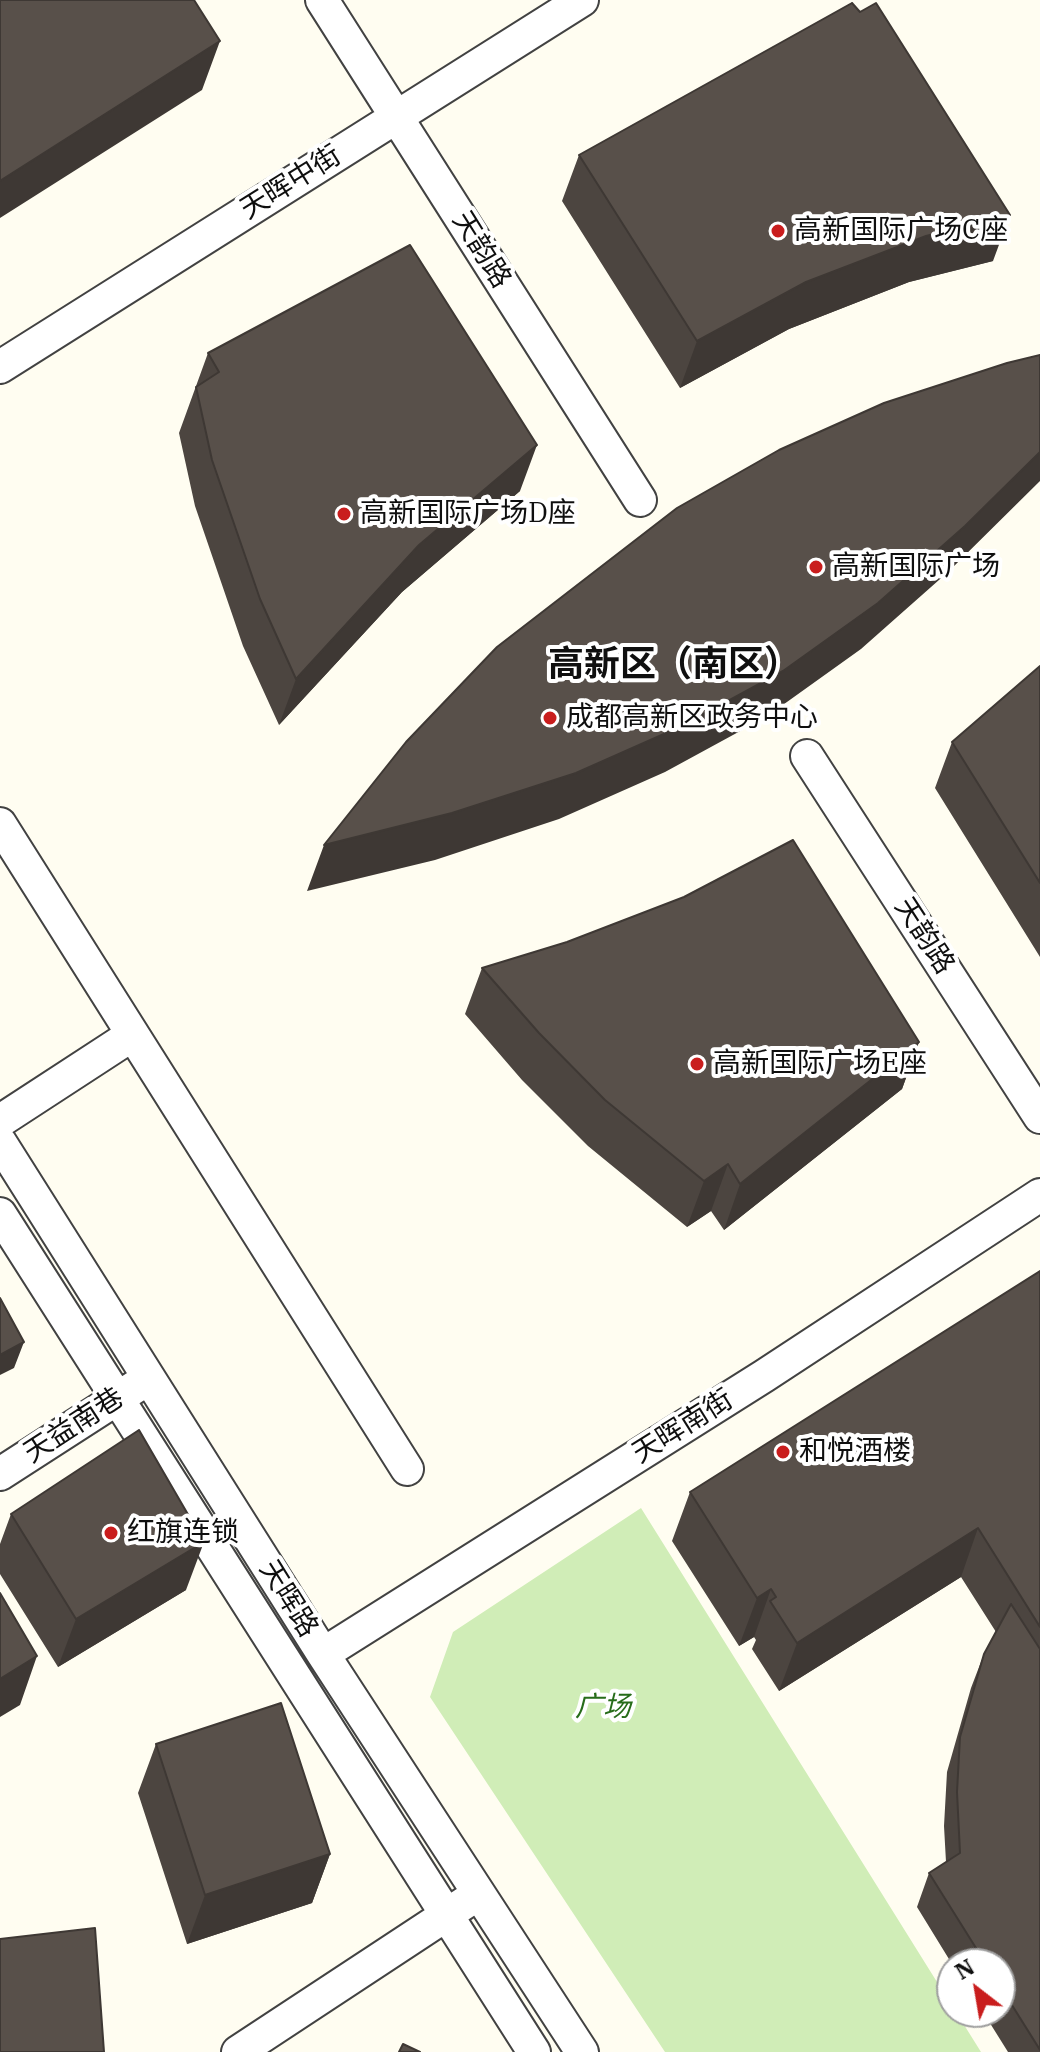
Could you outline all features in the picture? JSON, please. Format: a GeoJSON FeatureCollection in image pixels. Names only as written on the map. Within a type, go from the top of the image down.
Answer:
{"type":"FeatureCollection","features":[{"type":"Feature","properties":{"kind":"street","name":"天韵路"},"geometry":{"type":"LineString","coordinates":[[322,0],[640,500]]}},
{"type":"Feature","properties":{"kind":"street","name":"天晖中街"},"geometry":{"type":"LineString","coordinates":[[0,367],[582,0]]}},
{"type":"Feature","properties":{"kind":"street","name":"天韵路"},"geometry":{"type":"LineString","coordinates":[[807,756],[1040,1117]]}},
{"type":"Feature","properties":{"kind":"street"},"geometry":{"type":"LineString","coordinates":[[0,824],[407,1469]]}},
{"type":"Feature","properties":{"kind":"street"},"geometry":{"type":"LineString","coordinates":[[0,1121],[132,1035]]}},
{"type":"Feature","properties":{"kind":"street","name":"天晖路"},"geometry":{"type":"LineString","coordinates":[[0,1142],[323,1654],[582,2052]]}},
{"type":"Feature","properties":{"kind":"street","name":"天晖南街"},"geometry":{"type":"LineString","coordinates":[[323,1654],[764,1376],[1040,1195]]}},
{"type":"Feature","properties":{"kind":"street","name":"天晖路"},"geometry":{"type":"LineString","coordinates":[[0,1214],[534,2052]]}},
{"type":"Feature","properties":{"kind":"street","name":"天益南巷"},"geometry":{"type":"LineString","coordinates":[[0,1474],[149,1379]]}},
{"type":"Feature","properties":{"kind":"street"},"geometry":{"type":"LineString","coordinates":[[238,2052],[479,1894]]}},
{"type":"Feature","properties":{"kind":"green space","name":"广场"},"geometry":{"type":"Polygon","coordinates":[[[641,1508],[936,1980],[936,2028],[966,2028],[981,2052],[665,2052],[430,1697],[453,1632],[641,1508]]]}},
{"type":"Feature","properties":{"kind":"building"},"geometry":{"type":"Polygon","coordinates":[[[0,0],[194,0],[220,41],[0,181],[0,0]]]}},
{"type":"Feature","properties":{"kind":"building","name":"高新国际广场C座"},"geometry":{"type":"Polygon","coordinates":[[[852,3],[860,12],[876,3],[1010,215],[926,236],[806,282],[697,341],[579,155],[852,3]]]}},
{"type":"Feature","properties":{"kind":"building","name":"高新国际广场D座"},"geometry":{"type":"Polygon","coordinates":[[[410,245],[537,445],[419,545],[296,679],[260,599],[212,460],[196,387],[219,372],[208,353],[410,245]]]}},
{"type":"Feature","properties":{"kind":"building"},"geometry":{"type":"Polygon","coordinates":[[[1040,355],[1040,452],[965,526],[878,603],[783,671],[682,726],[576,773],[452,813],[324,845],[406,742],[497,647],[677,508],[779,450],[884,403],[1040,355]]]}},
{"type":"Feature","properties":{"kind":"building"},"geometry":{"type":"Polygon","coordinates":[[[1040,666],[1040,883],[952,742],[1040,666]]]}},
{"type":"Feature","properties":{"kind":"building","name":"高新国际广场E座"},"geometry":{"type":"Polygon","coordinates":[[[793,840],[919,1042],[740,1184],[728,1164],[704,1181],[605,1100],[539,1033],[482,968],[567,942],[684,897],[793,840]]]}},
{"type":"Feature","properties":{"kind":"building"},"geometry":{"type":"Polygon","coordinates":[[[1040,1271],[1040,1627],[978,1528],[797,1643],[770,1601],[776,1597],[771,1589],[757,1598],[690,1492],[1040,1271]]]}},
{"type":"Feature","properties":{"kind":"building"},"geometry":{"type":"Polygon","coordinates":[[[0,1298],[24,1342],[0,1355],[0,1298]]]}},
{"type":"Feature","properties":{"kind":"building"},"geometry":{"type":"Polygon","coordinates":[[[139,1430],[204,1542],[76,1619],[11,1514],[139,1430]]]}},
{"type":"Feature","properties":{"kind":"building"},"geometry":{"type":"Polygon","coordinates":[[[0,1593],[37,1656],[0,1679],[0,1593]]]}},
{"type":"Feature","properties":{"kind":"building"},"geometry":{"type":"Polygon","coordinates":[[[1011,1604],[1040,1649],[1040,2050],[1016,2012],[1016,1948],[976,1948],[929,1873],[960,1853],[957,1792],[960,1737],[984,1654],[1011,1604]]]}},
{"type":"Feature","properties":{"kind":"building"},"geometry":{"type":"Polygon","coordinates":[[[281,1703],[330,1854],[205,1895],[156,1744],[281,1703]]]}},
{"type":"Feature","properties":{"kind":"building"},"geometry":{"type":"Polygon","coordinates":[[[95,1928],[104,2052],[0,2052],[0,1939],[95,1928]]]}},
{"type":"Feature","properties":{"kind":"building"},"geometry":{"type":"Polygon","coordinates":[[[403,2044],[420,2052],[399,2052],[403,2044]]]}},
{"type":"Feature","properties":{"kind":"place","name":"高新国际广场C座"},"geometry":{"type":"Point","coordinates":[778,231]}},
{"type":"Feature","properties":{"kind":"place","name":"高新国际广场D座"},"geometry":{"type":"Point","coordinates":[344,514]}},
{"type":"Feature","properties":{"kind":"place","name":"高新国际广场"},"geometry":{"type":"Point","coordinates":[816,567]}},
{"type":"Feature","properties":{"kind":"place","name":"成都高新区政务中心"},"geometry":{"type":"Point","coordinates":[550,718]}},
{"type":"Feature","properties":{"kind":"place","name":"高新国际广场E座"},"geometry":{"type":"Point","coordinates":[697,1064]}},
{"type":"Feature","properties":{"kind":"place","name":"和悦酒楼"},"geometry":{"type":"Point","coordinates":[783,1452]}},
{"type":"Feature","properties":{"kind":"place","name":"红旗连锁"},"geometry":{"type":"Point","coordinates":[111,1533]}},
{"type":"Feature","properties":{"kind":"district","name":"高新区（南区）"},"geometry":{"type":"Point","coordinates":[674,666]}}]}
